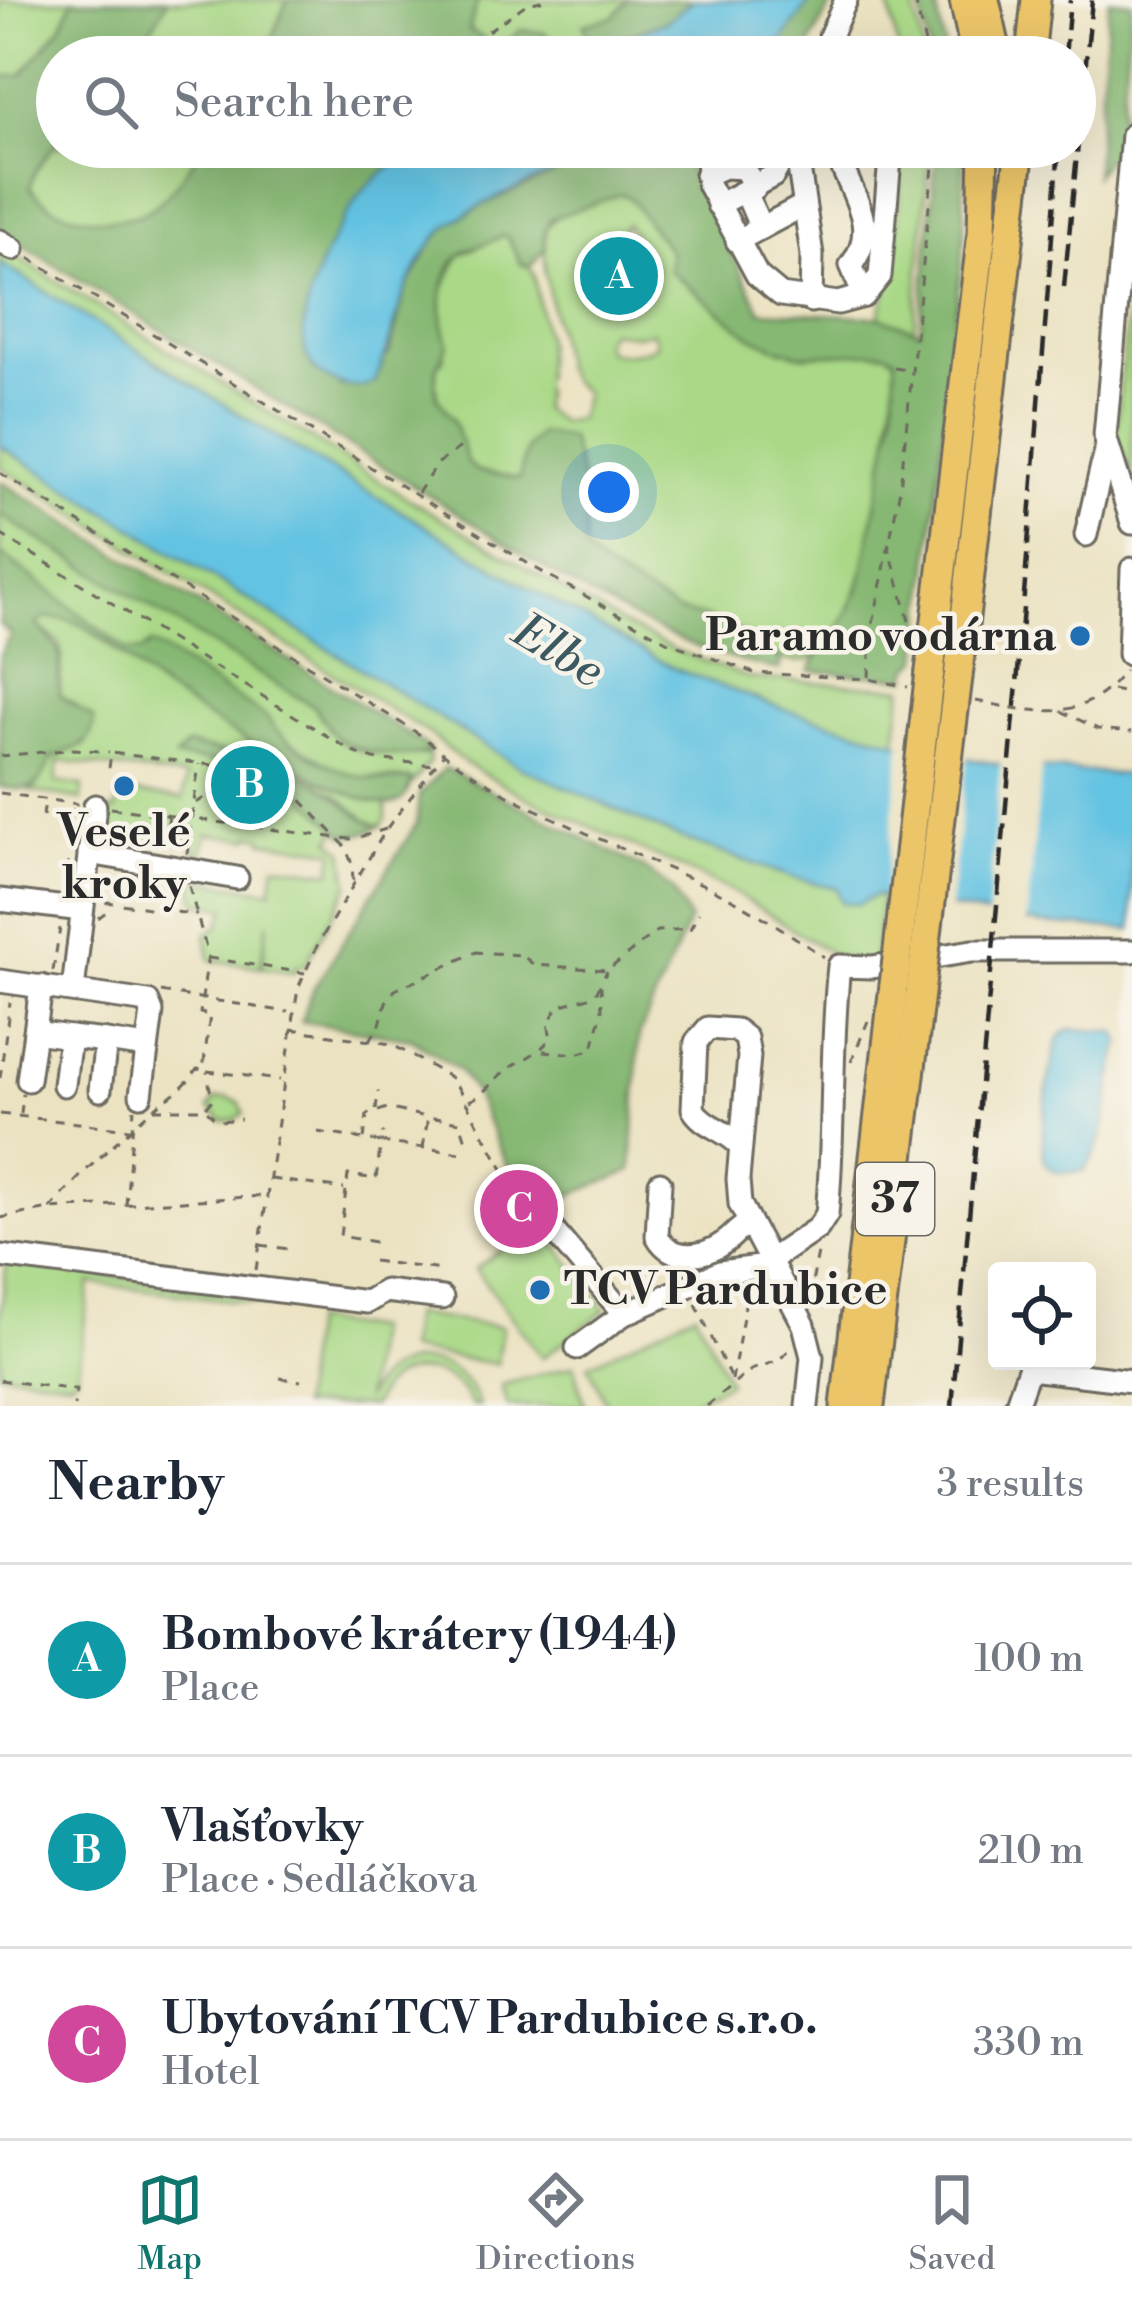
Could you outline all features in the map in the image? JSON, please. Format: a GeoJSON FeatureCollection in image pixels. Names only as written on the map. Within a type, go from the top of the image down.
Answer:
{"type":"FeatureCollection","features":[{"type":"Feature","properties":{"kind":"main road"},"geometry":{"type":"LineString","coordinates":[[964,0],[972,36]]}},
{"type":"Feature","properties":{"kind":"main road"},"geometry":{"type":"LineString","coordinates":[[985,0],[993,36]]}},
{"type":"Feature","properties":{"kind":"main road"},"geometry":{"type":"LineString","coordinates":[[1032,36],[1036,0]]}},
{"type":"Feature","properties":{"kind":"main road","name":"37"},"geometry":{"type":"LineString","coordinates":[[870,1406],[920,679],[982,232],[984,168]]}},
{"type":"Feature","properties":{"kind":"main road","name":"37"},"geometry":{"type":"LineString","coordinates":[[845,1406],[896,994],[966,689],[1001,289],[1005,168]]}},
{"type":"Feature","properties":{"kind":"main road"},"geometry":{"type":"LineString","coordinates":[[1001,289],[1017,168]]}},
{"type":"Feature","properties":{"kind":"street"},"geometry":{"type":"LineString","coordinates":[[830,36],[846,0]]}},
{"type":"Feature","properties":{"kind":"street"},"geometry":{"type":"LineString","coordinates":[[1087,535],[1106,447],[1132,135]]}},
{"type":"Feature","properties":{"kind":"street"},"geometry":{"type":"LineString","coordinates":[[718,205],[738,168]]}},
{"type":"Feature","properties":{"kind":"street"},"geometry":{"type":"LineString","coordinates":[[718,205],[738,168]]}},
{"type":"Feature","properties":{"kind":"street"},"geometry":{"type":"LineString","coordinates":[[739,168],[761,228]]}},
{"type":"Feature","properties":{"kind":"street"},"geometry":{"type":"LineString","coordinates":[[799,168],[812,255],[811,301]]}},
{"type":"Feature","properties":{"kind":"street"},"geometry":{"type":"LineString","coordinates":[[845,168],[875,235]]}},
{"type":"Feature","properties":{"kind":"street"},"geometry":{"type":"LineString","coordinates":[[718,205],[764,283],[781,295],[846,302],[864,296],[880,277],[875,235],[887,168]]}},
{"type":"Feature","properties":{"kind":"street"},"geometry":{"type":"LineString","coordinates":[[737,241],[804,206]]}},
{"type":"Feature","properties":{"kind":"street"},"geometry":{"type":"LineString","coordinates":[[851,266],[875,235]]}},
{"type":"Feature","properties":{"kind":"street"},"geometry":{"type":"LineString","coordinates":[[812,255],[851,266]]}},
{"type":"Feature","properties":{"kind":"street"},"geometry":{"type":"LineString","coordinates":[[851,266],[864,296]]}},
{"type":"Feature","properties":{"kind":"street"},"geometry":{"type":"LineString","coordinates":[[1106,447],[1132,523]]}},
{"type":"Feature","properties":{"kind":"street"},"geometry":{"type":"LineString","coordinates":[[1130,654],[1132,569]]}},
{"type":"Feature","properties":{"kind":"street"},"geometry":{"type":"LineString","coordinates":[[73,991],[73,909],[89,853],[85,804]]}},
{"type":"Feature","properties":{"kind":"street"},"geometry":{"type":"LineString","coordinates":[[89,853],[162,849],[185,871],[237,878]]}},
{"type":"Feature","properties":{"kind":"street"},"geometry":{"type":"LineString","coordinates":[[0,900],[73,909]]}},
{"type":"Feature","properties":{"kind":"street"},"geometry":{"type":"LineString","coordinates":[[577,1348],[624,1314],[721,1272],[762,1264],[818,1228],[827,1214],[835,1102],[832,1027],[839,966],[872,967],[972,951],[1132,951]]}},
{"type":"Feature","properties":{"kind":"street"},"geometry":{"type":"LineString","coordinates":[[6,981],[156,998],[142,1102]]}},
{"type":"Feature","properties":{"kind":"street"},"geometry":{"type":"LineString","coordinates":[[26,1083],[41,986]]}},
{"type":"Feature","properties":{"kind":"street"},"geometry":{"type":"LineString","coordinates":[[741,1147],[729,1134],[698,1118],[693,1109],[697,1042],[708,1028],[736,1030],[748,1043],[739,1192],[762,1264],[804,1325],[811,1349],[807,1406]]}},
{"type":"Feature","properties":{"kind":"street"},"geometry":{"type":"LineString","coordinates":[[35,1032],[147,1047]]}},
{"type":"Feature","properties":{"kind":"street"},"geometry":{"type":"LineString","coordinates":[[64,1085],[70,1036]]}},
{"type":"Feature","properties":{"kind":"street"},"geometry":{"type":"LineString","coordinates":[[100,1090],[106,1042]]}},
{"type":"Feature","properties":{"kind":"street"},"geometry":{"type":"LineString","coordinates":[[660,1183],[657,1236],[673,1251],[693,1256],[726,1242],[748,1224]]}},
{"type":"Feature","properties":{"kind":"street"},"geometry":{"type":"LineString","coordinates":[[540,1215],[624,1314]]}},
{"type":"Feature","properties":{"kind":"street"},"geometry":{"type":"LineString","coordinates":[[0,1256],[367,1303],[385,1291],[442,1298]]}},
{"type":"Feature","properties":{"kind":"street"},"geometry":{"type":"LineString","coordinates":[[1016,1406],[1029,1370],[1132,1382]]}},
{"type":"Feature","properties":{"kind":"path"},"geometry":{"type":"LineString","coordinates":[[488,31],[525,5],[544,0]]}},
{"type":"Feature","properties":{"kind":"path"},"geometry":{"type":"LineString","coordinates":[[915,0],[923,36]]}},
{"type":"Feature","properties":{"kind":"path"},"geometry":{"type":"LineString","coordinates":[[869,679],[871,634],[899,489],[932,168]]}},
{"type":"Feature","properties":{"kind":"path"},"geometry":{"type":"LineString","coordinates":[[7,245],[635,626],[700,657],[754,673],[920,679]]}},
{"type":"Feature","properties":{"kind":"path"},"geometry":{"type":"LineString","coordinates":[[894,368],[911,370]]}},
{"type":"Feature","properties":{"kind":"path"},"geometry":{"type":"LineString","coordinates":[[417,495],[445,456],[466,443]]}},
{"type":"Feature","properties":{"kind":"path"},"geometry":{"type":"LineString","coordinates":[[0,473],[510,795],[764,916],[839,966]]}},
{"type":"Feature","properties":{"kind":"path"},"geometry":{"type":"LineString","coordinates":[[0,534],[353,752],[374,759],[435,765]]}},
{"type":"Feature","properties":{"kind":"path"},"geometry":{"type":"LineString","coordinates":[[887,538],[916,646]]}},
{"type":"Feature","properties":{"kind":"path"},"geometry":{"type":"LineString","coordinates":[[966,689],[1025,710],[1060,710],[1096,700],[1110,690],[1130,654]]}},
{"type":"Feature","properties":{"kind":"path"},"geometry":{"type":"LineString","coordinates":[[1110,690],[1132,694]]}},
{"type":"Feature","properties":{"kind":"path"},"geometry":{"type":"LineString","coordinates":[[1060,710],[1098,729],[1132,732]]}},
{"type":"Feature","properties":{"kind":"path"},"geometry":{"type":"LineString","coordinates":[[0,756],[75,748],[230,767],[286,784],[330,834]]}},
{"type":"Feature","properties":{"kind":"path"},"geometry":{"type":"LineString","coordinates":[[109,768],[111,753]]}},
{"type":"Feature","properties":{"kind":"path"},"geometry":{"type":"LineString","coordinates":[[253,1289],[289,1028],[305,973],[387,828],[443,754]]}},
{"type":"Feature","properties":{"kind":"path"},"geometry":{"type":"LineString","coordinates":[[185,871],[200,764]]}},
{"type":"Feature","properties":{"kind":"path"},"geometry":{"type":"LineString","coordinates":[[194,804],[221,788],[230,767]]}},
{"type":"Feature","properties":{"kind":"path"},"geometry":{"type":"LineString","coordinates":[[259,828],[259,798],[268,789],[286,784]]}},
{"type":"Feature","properties":{"kind":"path"},"geometry":{"type":"LineString","coordinates":[[0,793],[338,838],[353,839],[387,828]]}},
{"type":"Feature","properties":{"kind":"path"},"geometry":{"type":"LineString","coordinates":[[43,816],[45,799]]}},
{"type":"Feature","properties":{"kind":"path"},"geometry":{"type":"LineString","coordinates":[[56,958],[73,909],[85,804]]}},
{"type":"Feature","properties":{"kind":"path"},"geometry":{"type":"LineString","coordinates":[[169,816],[162,849],[189,844]]}},
{"type":"Feature","properties":{"kind":"path"},"geometry":{"type":"LineString","coordinates":[[338,838],[350,856],[352,884]]}},
{"type":"Feature","properties":{"kind":"path"},"geometry":{"type":"LineString","coordinates":[[106,912],[107,902],[198,915]]}},
{"type":"Feature","properties":{"kind":"path"},"geometry":{"type":"LineString","coordinates":[[540,1052],[551,1038],[548,1023],[559,1006],[595,995],[608,970],[657,931],[689,929],[699,913]]}},
{"type":"Feature","properties":{"kind":"path"},"geometry":{"type":"LineString","coordinates":[[369,1040],[395,990],[476,952],[522,955],[534,965],[608,970]]}},
{"type":"Feature","properties":{"kind":"path"},"geometry":{"type":"LineString","coordinates":[[207,958],[305,973]]}},
{"type":"Feature","properties":{"kind":"path"},"geometry":{"type":"LineString","coordinates":[[0,1078],[9,1013],[6,981]]}},
{"type":"Feature","properties":{"kind":"path"},"geometry":{"type":"LineString","coordinates":[[466,1102],[481,1096],[509,1068],[540,1052],[553,1049],[577,1054],[593,1049],[602,1011],[601,984]]}},
{"type":"Feature","properties":{"kind":"path"},"geometry":{"type":"LineString","coordinates":[[851,1063],[896,994]]}},
{"type":"Feature","properties":{"kind":"path"},"geometry":{"type":"LineString","coordinates":[[156,998],[292,1012]]}},
{"type":"Feature","properties":{"kind":"path"},"geometry":{"type":"LineString","coordinates":[[0,1012],[9,1013]]}},
{"type":"Feature","properties":{"kind":"path"},"geometry":{"type":"LineString","coordinates":[[289,1028],[391,1044],[454,1079],[505,1172],[540,1215]]}},
{"type":"Feature","properties":{"kind":"path"},"geometry":{"type":"LineString","coordinates":[[205,1108],[212,1100],[205,1071],[282,1080]]}},
{"type":"Feature","properties":{"kind":"path"},"geometry":{"type":"LineString","coordinates":[[20,1116],[26,1083]]}},
{"type":"Feature","properties":{"kind":"path"},"geometry":{"type":"LineString","coordinates":[[376,1112],[378,1091]]}},
{"type":"Feature","properties":{"kind":"path"},"geometry":{"type":"LineString","coordinates":[[125,1205],[132,1129],[142,1102],[205,1108],[218,1121],[241,1119]]}},
{"type":"Feature","properties":{"kind":"path"},"geometry":{"type":"LineString","coordinates":[[364,1139],[367,1115],[387,1108],[460,1122],[466,1144]]}},
{"type":"Feature","properties":{"kind":"path"},"geometry":{"type":"LineString","coordinates":[[0,1114],[132,1129]]}},
{"type":"Feature","properties":{"kind":"path"},"geometry":{"type":"LineString","coordinates":[[423,1148],[428,1117]]}},
{"type":"Feature","properties":{"kind":"path"},"geometry":{"type":"LineString","coordinates":[[318,1132],[460,1153]]}},
{"type":"Feature","properties":{"kind":"path"},"geometry":{"type":"LineString","coordinates":[[375,1242],[340,1237],[348,1175],[376,1179],[383,1132]]}},
{"type":"Feature","properties":{"kind":"path"},"geometry":{"type":"LineString","coordinates":[[268,1179],[346,1189]]}},
{"type":"Feature","properties":{"kind":"path"},"geometry":{"type":"LineString","coordinates":[[0,1218],[50,1209],[266,1196]]}},
{"type":"Feature","properties":{"kind":"path"},"geometry":{"type":"LineString","coordinates":[[260,1245],[288,1249]]}},
{"type":"Feature","properties":{"kind":"path"},"geometry":{"type":"LineString","coordinates":[[373,1261],[442,1270]]}},
{"type":"Feature","properties":{"kind":"path"},"geometry":{"type":"LineString","coordinates":[[687,1285],[733,1382],[733,1356],[762,1264]]}},
{"type":"Feature","properties":{"kind":"path"},"geometry":{"type":"LineString","coordinates":[[280,1378],[301,1381]]}},
{"type":"Feature","properties":{"kind":"path"},"geometry":{"type":"LineString","coordinates":[[0,1390],[0,1380],[76,1390],[74,1406]]}},
{"type":"Feature","properties":{"kind":"green space"},"geometry":{"type":"Polygon","coordinates":[[[0,0],[73,0],[54,36],[36,36],[36,58],[21,76],[0,77],[0,0]]]}},
{"type":"Feature","properties":{"kind":"green space"},"geometry":{"type":"Polygon","coordinates":[[[73,0],[168,0],[147,36],[54,36],[73,0]]]}},
{"type":"Feature","properties":{"kind":"green space"},"geometry":{"type":"Polygon","coordinates":[[[168,0],[287,0],[273,36],[147,36],[168,0]]]}},
{"type":"Feature","properties":{"kind":"green space"},"geometry":{"type":"Polygon","coordinates":[[[287,0],[478,0],[469,30],[479,36],[273,36],[287,0]]]}},
{"type":"Feature","properties":{"kind":"green space"},"geometry":{"type":"Polygon","coordinates":[[[478,0],[628,0],[601,36],[479,36],[468,30],[478,0]]]}},
{"type":"Feature","properties":{"kind":"green space"},"geometry":{"type":"Polygon","coordinates":[[[628,0],[693,0],[669,20],[628,36],[588,36],[584,24],[613,17],[628,0]]]}},
{"type":"Feature","properties":{"kind":"green space"},"geometry":{"type":"Polygon","coordinates":[[[811,0],[834,0],[814,36],[785,36],[811,0]]]}},
{"type":"Feature","properties":{"kind":"green space"},"geometry":{"type":"Polygon","coordinates":[[[888,0],[912,0],[920,36],[896,36],[888,0]]]}},
{"type":"Feature","properties":{"kind":"green space"},"geometry":{"type":"Polygon","coordinates":[[[919,0],[935,0],[943,36],[927,36],[919,0]]]}},
{"type":"Feature","properties":{"kind":"green space"},"geometry":{"type":"Polygon","coordinates":[[[1109,0],[1132,2],[1118,142],[1095,175],[1109,0]]]}},
{"type":"Feature","properties":{"kind":"green space"},"geometry":{"type":"Polygon","coordinates":[[[521,30],[548,36],[514,36],[521,30]]]}},
{"type":"Feature","properties":{"kind":"green space"},"geometry":{"type":"Polygon","coordinates":[[[36,58],[38,168],[30,188],[56,209],[80,216],[111,220],[145,212],[169,193],[187,168],[391,168],[365,189],[313,368],[343,387],[389,354],[405,291],[431,244],[447,226],[482,205],[567,168],[688,168],[761,311],[879,317],[920,331],[935,168],[963,168],[964,237],[919,659],[909,669],[908,678],[810,671],[831,645],[860,586],[894,412],[895,358],[885,352],[802,355],[750,336],[670,271],[670,252],[629,197],[621,194],[550,219],[544,235],[546,247],[530,267],[521,264],[508,237],[502,236],[470,249],[450,269],[442,294],[448,343],[435,384],[467,462],[477,471],[519,479],[527,448],[540,433],[570,438],[585,491],[585,550],[600,565],[679,612],[705,617],[751,637],[781,660],[779,669],[734,659],[687,643],[594,597],[0,231],[0,77],[22,75],[36,58]]]}},
{"type":"Feature","properties":{"kind":"green space"},"geometry":{"type":"Polygon","coordinates":[[[38,168],[188,168],[158,204],[129,218],[111,220],[64,212],[43,201],[30,188],[38,168]]]}},
{"type":"Feature","properties":{"kind":"green space"},"geometry":{"type":"Polygon","coordinates":[[[901,168],[928,168],[914,329],[879,317],[896,255],[901,168]]]}},
{"type":"Feature","properties":{"kind":"green space"},"geometry":{"type":"Polygon","coordinates":[[[620,194],[629,197],[670,252],[670,271],[751,336],[885,352],[896,358],[874,528],[845,618],[825,648],[802,661],[787,660],[716,621],[677,611],[617,576],[585,550],[581,477],[523,460],[520,480],[477,471],[467,462],[435,384],[437,367],[445,358],[441,293],[459,256],[502,235],[534,275],[546,344],[542,409],[560,422],[578,419],[585,393],[563,367],[545,272],[546,228],[559,214],[620,194]],[[627,224],[623,227],[625,257],[607,281],[621,288],[655,268],[627,224]],[[610,331],[604,341],[611,352],[632,353],[657,344],[653,332],[610,331]]]}},
{"type":"Feature","properties":{"kind":"green space"},"geometry":{"type":"Polygon","coordinates":[[[0,246],[412,501],[624,625],[749,678],[903,688],[896,742],[783,709],[675,669],[515,580],[252,422],[0,263],[0,246]]]}},
{"type":"Feature","properties":{"kind":"green space"},"geometry":{"type":"Polygon","coordinates":[[[1132,259],[1132,479],[1116,435],[1132,259]]]}},
{"type":"Feature","properties":{"kind":"green space"},"geometry":{"type":"Polygon","coordinates":[[[0,446],[518,766],[678,837],[837,888],[841,895],[882,896],[874,963],[837,957],[732,891],[523,796],[465,763],[430,734],[0,467],[0,446]]]}},
{"type":"Feature","properties":{"kind":"green space"},"geometry":{"type":"Polygon","coordinates":[[[0,481],[429,751],[397,755],[345,743],[314,707],[0,515],[0,481]]]}},
{"type":"Feature","properties":{"kind":"green space"},"geometry":{"type":"Polygon","coordinates":[[[0,515],[314,707],[346,745],[392,755],[426,755],[429,751],[429,763],[413,783],[338,770],[140,652],[128,652],[0,553],[0,515]]]}},
{"type":"Feature","properties":{"kind":"green space"},"geometry":{"type":"Polygon","coordinates":[[[0,553],[128,651],[140,652],[151,644],[159,648],[268,718],[295,746],[324,763],[369,778],[411,779],[406,795],[391,804],[372,802],[313,777],[167,692],[87,628],[49,618],[37,625],[58,650],[59,695],[94,719],[93,728],[82,745],[53,757],[34,786],[0,787],[0,655],[11,634],[0,625],[0,553]]]}},
{"type":"Feature","properties":{"kind":"green space"},"geometry":{"type":"Polygon","coordinates":[[[62,617],[87,628],[163,689],[227,727],[326,783],[386,805],[386,819],[380,826],[370,823],[337,795],[275,764],[346,817],[331,840],[344,851],[349,885],[304,967],[296,966],[295,972],[262,968],[268,922],[260,967],[210,960],[206,934],[219,926],[226,908],[197,903],[191,879],[271,891],[275,865],[331,872],[334,851],[263,841],[251,835],[249,839],[207,834],[203,853],[194,852],[194,827],[188,827],[186,842],[172,840],[167,823],[159,843],[122,838],[120,849],[105,838],[103,809],[116,811],[118,796],[125,797],[127,792],[183,799],[186,777],[59,761],[56,782],[83,786],[82,800],[30,791],[53,757],[85,745],[76,705],[59,695],[59,643],[37,625],[43,618],[62,617]]]}},
{"type":"Feature","properties":{"kind":"green space"},"geometry":{"type":"Polygon","coordinates":[[[187,745],[300,775],[380,826],[345,836],[287,781],[232,764],[175,758],[187,745]]]}},
{"type":"Feature","properties":{"kind":"green space"},"geometry":{"type":"Polygon","coordinates":[[[445,768],[643,868],[672,890],[689,920],[639,1035],[632,1171],[540,1207],[507,1165],[473,1090],[458,1069],[412,1039],[301,1021],[314,988],[417,823],[419,795],[445,768]]]}},
{"type":"Feature","properties":{"kind":"green space"},"geometry":{"type":"Polygon","coordinates":[[[216,1099],[239,1102],[244,1113],[223,1121],[209,1108],[216,1099]]]}},
{"type":"Feature","properties":{"kind":"green space","name":"TCV Pardubice"},"geometry":{"type":"Polygon","coordinates":[[[539,1222],[606,1310],[542,1358],[475,1269],[539,1222]]]}},
{"type":"Feature","properties":{"kind":"green space"},"geometry":{"type":"Polygon","coordinates":[[[7,1262],[277,1299],[283,1307],[90,1283],[77,1376],[70,1381],[0,1372],[7,1262]]]}},
{"type":"Feature","properties":{"kind":"green space"},"geometry":{"type":"Polygon","coordinates":[[[695,1312],[729,1382],[682,1406],[608,1406],[588,1365],[695,1312]]]}},
{"type":"Feature","properties":{"kind":"green space"},"geometry":{"type":"Polygon","coordinates":[[[412,1314],[502,1327],[497,1364],[407,1350],[412,1314]]]}},
{"type":"Feature","properties":{"kind":"green space"},"geometry":{"type":"Polygon","coordinates":[[[311,1321],[374,1329],[365,1400],[390,1370],[424,1361],[457,1373],[479,1406],[471,1406],[450,1380],[421,1371],[392,1379],[373,1406],[300,1406],[311,1321]]]}},
{"type":"Feature","properties":{"kind":"green space"},"geometry":{"type":"Polygon","coordinates":[[[574,1365],[585,1406],[507,1406],[501,1385],[574,1365]]]}},
{"type":"Feature","properties":{"kind":"water"},"geometry":{"type":"Polygon","coordinates":[[[693,0],[811,0],[786,36],[630,36],[669,20],[693,0]]]}},
{"type":"Feature","properties":{"kind":"water"},"geometry":{"type":"Polygon","coordinates":[[[390,168],[565,168],[505,193],[441,232],[407,287],[374,383],[354,387],[322,375],[308,359],[306,310],[339,227],[390,168]]]}},
{"type":"Feature","properties":{"kind":"water","name":"Elbe"},"geometry":{"type":"Polygon","coordinates":[[[0,263],[252,422],[515,580],[675,669],[783,709],[932,752],[1009,766],[1132,775],[1132,930],[1040,924],[876,895],[858,904],[841,902],[837,888],[678,837],[518,766],[0,446],[0,263]]]}},
{"type":"Feature","properties":{"kind":"water"},"geometry":{"type":"Polygon","coordinates":[[[1070,1029],[1117,1032],[1121,1043],[1099,1142],[1083,1171],[1064,1172],[1047,1165],[1043,1125],[1054,1053],[1060,1036],[1070,1029]]]}},
{"type":"Feature","properties":{"kind":"pier"},"geometry":{"type":"Polygon","coordinates":[[[902,737],[968,752],[949,914],[883,903],[902,737]]]}},
{"type":"Feature","properties":{"kind":"pier"},"geometry":{"type":"Polygon","coordinates":[[[1001,758],[1042,762],[1026,928],[987,921],[1001,758]]]}},
{"type":"Feature","properties":{"kind":"railway"},"geometry":{"type":"LineString","coordinates":[[1067,36],[1070,0]]}},
{"type":"Feature","properties":{"kind":"railway"},"geometry":{"type":"LineString","coordinates":[[1088,36],[1092,0]]}},
{"type":"Feature","properties":{"kind":"railway"},"geometry":{"type":"LineString","coordinates":[[952,1406],[1057,168]]}},
{"type":"Feature","properties":{"kind":"railway"},"geometry":{"type":"LineString","coordinates":[[1064,287],[1076,168]]}},
{"type":"Feature","properties":{"kind":"place","name":"Bombové krátery (1944)"},"geometry":{"type":"Point","coordinates":[619,276]}},
{"type":"Feature","properties":{"kind":"place","name":"Paramo vodárna"},"geometry":{"type":"Point","coordinates":[1080,636]}},
{"type":"Feature","properties":{"kind":"place","name":"Vlašťovky"},"geometry":{"type":"Point","coordinates":[250,785]}},
{"type":"Feature","properties":{"kind":"place","name":"Veselé kroky"},"geometry":{"type":"Point","coordinates":[124,786]}},
{"type":"Feature","properties":{"kind":"place","name":"Ubytování TCV Pardubice s.r.o."},"geometry":{"type":"Point","coordinates":[519,1209]}},
{"type":"Feature","properties":{"kind":"place","name":"TCV Pardubice"},"geometry":{"type":"Point","coordinates":[540,1290]}}]}
